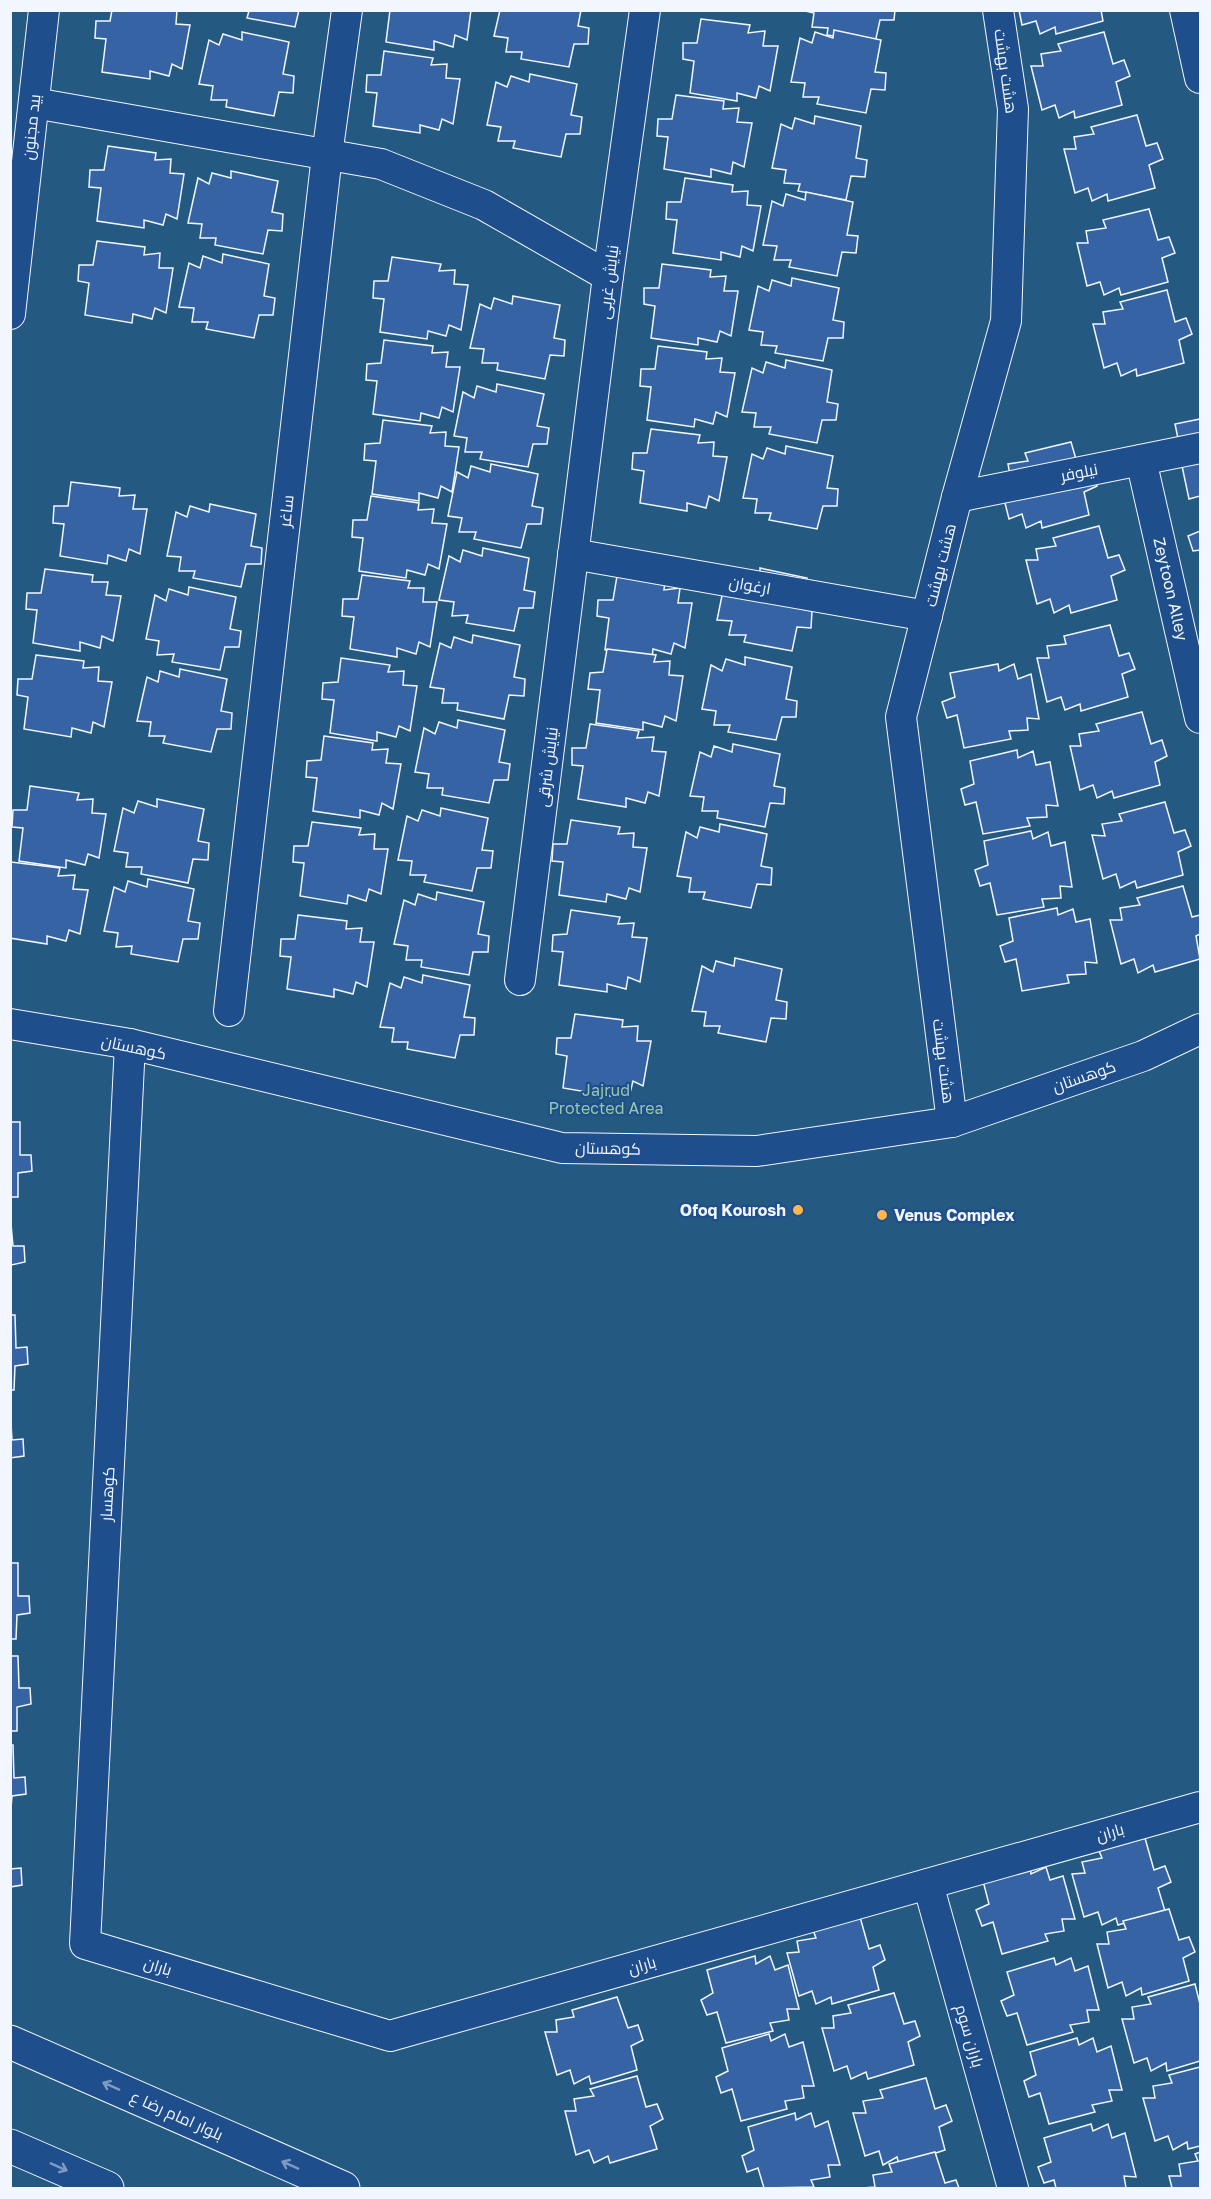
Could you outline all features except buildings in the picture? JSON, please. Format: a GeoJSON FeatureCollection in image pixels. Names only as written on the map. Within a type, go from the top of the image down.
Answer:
{"type":"FeatureCollection","features":[{"type":"Feature","properties":{"kind":"main road","name":"بلوار امام رضا ع"},"geometry":{"type":"LineString","coordinates":[[10,2042],[343,2188]]}},
{"type":"Feature","properties":{"kind":"main road"},"geometry":{"type":"LineString","coordinates":[[10,2146],[107,2188]]}},
{"type":"Feature","properties":{"kind":"street","name":"بید مجنون"},"geometry":{"type":"LineString","coordinates":[[10,314],[44,10]]}},
{"type":"Feature","properties":{"kind":"street","name":"ساغر"},"geometry":{"type":"LineString","coordinates":[[230,1011],[327,155],[346,10]]}},
{"type":"Feature","properties":{"kind":"street","name":"نیایش غربی"},"geometry":{"type":"LineString","coordinates":[[573,554],[645,10]]}},
{"type":"Feature","properties":{"kind":"street","name":"هشت بهشت"},"geometry":{"type":"LineString","coordinates":[[952,1122],[901,717],[957,497],[1006,321],[1013,109],[998,10]]}},
{"type":"Feature","properties":{"kind":"street"},"geometry":{"type":"LineString","coordinates":[[1185,10],[1200,78]]}},
{"type":"Feature","properties":{"kind":"street"},"geometry":{"type":"LineString","coordinates":[[34,103],[381,164],[484,205],[608,276]]}},
{"type":"Feature","properties":{"kind":"street","name":"نیلوفر"},"geometry":{"type":"LineString","coordinates":[[957,497],[1200,448]]}},
{"type":"Feature","properties":{"kind":"street","name":"Zeytoon Alley"},"geometry":{"type":"LineString","coordinates":[[1141,460],[1200,718]]}},
{"type":"Feature","properties":{"kind":"street","name":"ارغوان"},"geometry":{"type":"LineString","coordinates":[[573,554],[927,616]]}},
{"type":"Feature","properties":{"kind":"street","name":"نیایش شرقی"},"geometry":{"type":"LineString","coordinates":[[520,980],[573,554]]}},
{"type":"Feature","properties":{"kind":"street","name":"کوهستان"},"geometry":{"type":"LineString","coordinates":[[10,1024],[130,1044],[562,1148],[757,1151],[952,1122],[1143,1056],[1200,1029]]}},
{"type":"Feature","properties":{"kind":"street","name":"کوهسار"},"geometry":{"type":"LineString","coordinates":[[85,1944],[130,1044]]}},
{"type":"Feature","properties":{"kind":"street","name":"باران"},"geometry":{"type":"LineString","coordinates":[[85,1944],[390,2036],[1200,1807]]}},
{"type":"Feature","properties":{"kind":"street","name":"باران سوم"},"geometry":{"type":"LineString","coordinates":[[928,1884],[1013,2188]]}},
{"type":"Feature","properties":{"kind":"green space","name":"Jajrud Protected Area"},"geometry":{"type":"Polygon","coordinates":[[[11,11],[1200,11],[1200,2188],[11,2188],[11,11]]]}},
{"type":"Feature","properties":{"kind":"place","name":"Ofoq Kourosh"},"geometry":{"type":"Point","coordinates":[798,1210]}},
{"type":"Feature","properties":{"kind":"place","name":"Venus Complex"},"geometry":{"type":"Point","coordinates":[882,1215]}}]}
